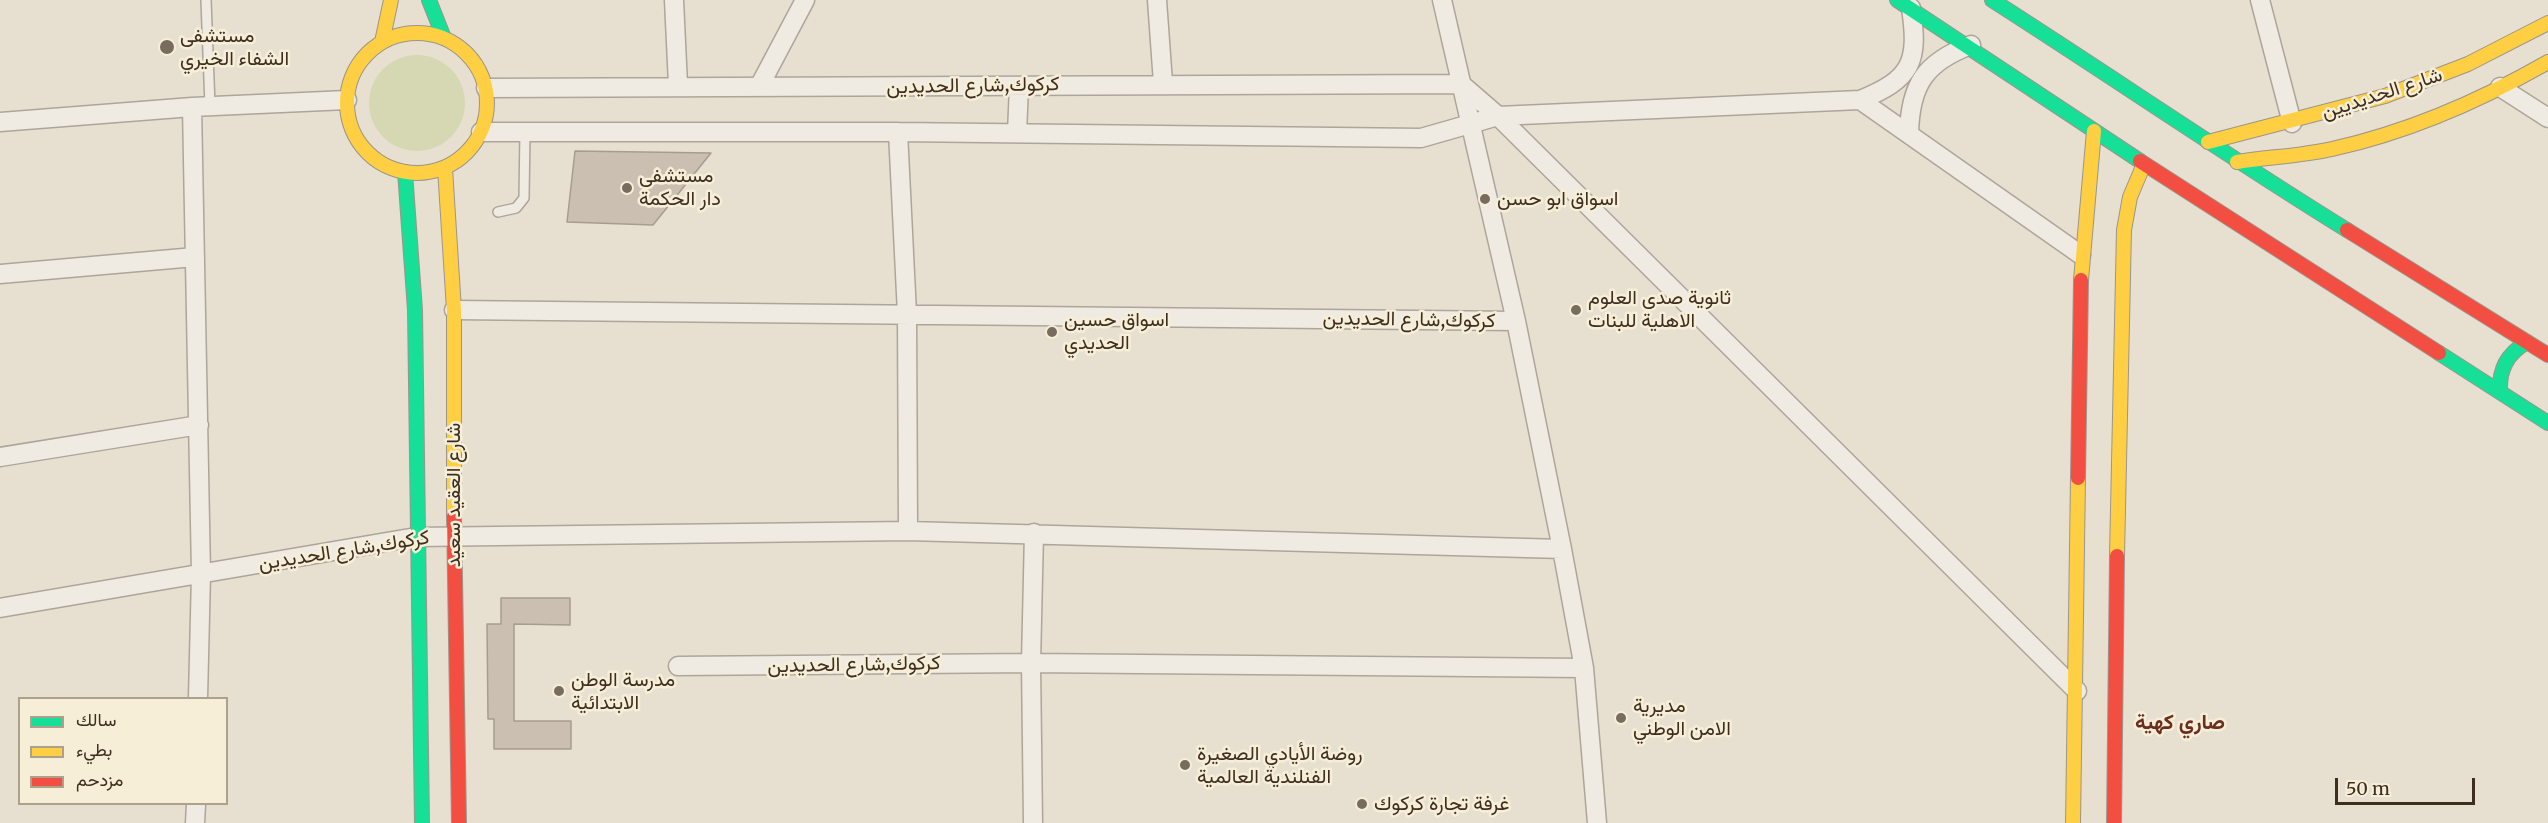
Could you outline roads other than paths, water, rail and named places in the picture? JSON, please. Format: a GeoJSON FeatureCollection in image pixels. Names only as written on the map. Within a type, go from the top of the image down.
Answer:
{"type":"FeatureCollection","features":[{"type":"Feature","properties":{"kind":"street"},"geometry":{"type":"LineString","coordinates":[[382,42],[391,0]]}},
{"type":"Feature","properties":{"kind":"street"},"geometry":{"type":"LineString","coordinates":[[429,0],[444,38]]}},
{"type":"Feature","properties":{"kind":"street"},"geometry":{"type":"LineString","coordinates":[[674,0],[678,85]]}},
{"type":"Feature","properties":{"kind":"street"},"geometry":{"type":"LineString","coordinates":[[759,85],[805,0]]}},
{"type":"Feature","properties":{"kind":"street"},"geometry":{"type":"LineString","coordinates":[[1157,0],[1163,83]]}},
{"type":"Feature","properties":{"kind":"street"},"geometry":{"type":"LineString","coordinates":[[1442,0],[1516,321],[1562,549],[1584,668],[1597,823]]}},
{"type":"Feature","properties":{"kind":"street"},"geometry":{"type":"LineString","coordinates":[[1992,0],[2237,162],[2548,356]]}},
{"type":"Feature","properties":{"kind":"street"},"geometry":{"type":"LineString","coordinates":[[2260,0],[2292,123]]}},
{"type":"Feature","properties":{"kind":"street"},"geometry":{"type":"LineString","coordinates":[[1904,4],[1971,45],[2144,164],[2548,423]]}},
{"type":"Feature","properties":{"kind":"street"},"geometry":{"type":"LineString","coordinates":[[481,132],[897,132],[1421,138],[1498,116],[1860,100],[1894,82],[1912,58],[1916,39],[1904,4]]}},
{"type":"Feature","properties":{"kind":"street","name":"شارع الحديديين"},"geometry":{"type":"LineString","coordinates":[[2208,142],[2292,123],[2415,86],[2501,48],[2548,23]]}},
{"type":"Feature","properties":{"kind":"street"},"geometry":{"type":"LineString","coordinates":[[424,33],[444,38],[471,58],[486,88],[487,111],[481,132],[466,153],[445,168],[425,173],[405,172],[386,166],[369,154],[357,139],[349,120],[347,100],[352,77],[364,57],[382,42],[404,34],[424,33]]}},
{"type":"Feature","properties":{"kind":"street"},"geometry":{"type":"LineString","coordinates":[[1909,134],[1912,100],[1926,72],[1940,59],[1971,45]]}},
{"type":"Feature","properties":{"kind":"street","name":"شارع الحديديين"},"geometry":{"type":"LineString","coordinates":[[2237,162],[2331,150],[2421,121],[2500,87],[2548,62]]}},
{"type":"Feature","properties":{"kind":"street","name":"كركوك,شارع الحديدين"},"geometry":{"type":"LineString","coordinates":[[486,88],[678,85],[895,88],[1163,83],[1461,84]]}},
{"type":"Feature","properties":{"kind":"street"},"geometry":{"type":"LineString","coordinates":[[1461,84],[1498,116],[2077,691]]}},
{"type":"Feature","properties":{"kind":"street"},"geometry":{"type":"LineString","coordinates":[[1017,133],[1019,86]]}},
{"type":"Feature","properties":{"kind":"street"},"geometry":{"type":"LineString","coordinates":[[2500,87],[2548,118]]}},
{"type":"Feature","properties":{"kind":"street"},"geometry":{"type":"LineString","coordinates":[[0,122],[201,107],[347,100]]}},
{"type":"Feature","properties":{"kind":"street"},"geometry":{"type":"LineString","coordinates":[[1860,100],[2081,255]]}},
{"type":"Feature","properties":{"kind":"street"},"geometry":{"type":"LineString","coordinates":[[198,697],[201,574],[195,257],[201,107]]}},
{"type":"Feature","properties":{"kind":"street"},"geometry":{"type":"LineString","coordinates":[[2073,823],[2077,691],[2081,255],[2094,131]]}},
{"type":"Feature","properties":{"kind":"street"},"geometry":{"type":"LineString","coordinates":[[897,132],[907,314],[908,531]]}},
{"type":"Feature","properties":{"kind":"street"},"geometry":{"type":"LineString","coordinates":[[2115,823],[2114,696],[2124,230],[2130,197],[2144,164]]}},
{"type":"Feature","properties":{"kind":"street","name":"شارع العقيد سعيد"},"geometry":{"type":"LineString","coordinates":[[445,168],[454,310],[454,536],[459,823]]}},
{"type":"Feature","properties":{"kind":"street","name":"شارع العقيد سعيد"},"geometry":{"type":"LineString","coordinates":[[405,172],[415,310],[416,537],[422,823]]}},
{"type":"Feature","properties":{"kind":"street"},"geometry":{"type":"LineString","coordinates":[[0,274],[195,257]]}},
{"type":"Feature","properties":{"kind":"street","name":"كركوك,شارع الحديدين"},"geometry":{"type":"LineString","coordinates":[[454,310],[1516,321]]}},
{"type":"Feature","properties":{"kind":"street"},"geometry":{"type":"LineString","coordinates":[[2500,392],[2500,377],[2504,362],[2514,350],[2527,342]]}},
{"type":"Feature","properties":{"kind":"street"},"geometry":{"type":"LineString","coordinates":[[0,457],[198,426]]}},
{"type":"Feature","properties":{"kind":"street","name":"كركوك,شارع الحديدين"},"geometry":{"type":"LineString","coordinates":[[0,608],[416,537],[908,531],[1562,549]]}},
{"type":"Feature","properties":{"kind":"street"},"geometry":{"type":"LineString","coordinates":[[1033,823],[1031,663],[1034,533]]}},
{"type":"Feature","properties":{"kind":"street","name":"كركوك,شارع الحديدين"},"geometry":{"type":"LineString","coordinates":[[678,666],[1031,663],[1584,668]]}},
{"type":"Feature","properties":{"kind":"street"},"geometry":{"type":"LineString","coordinates":[[195,823],[196,805]]}},
{"type":"Feature","properties":{"kind":"lane"},"geometry":{"type":"LineString","coordinates":[[201,107],[206,0]]}},
{"type":"Feature","properties":{"kind":"lane"},"geometry":{"type":"LineString","coordinates":[[498,212],[516,208],[524,198],[525,132]]}},
{"type":"Feature","properties":{"kind":"place","name":"مستشفى الشفاء الخيري"},"geometry":{"type":"Point","coordinates":[167,47]}},
{"type":"Feature","properties":{"kind":"place","name":"مستشفى دار الحكمة"},"geometry":{"type":"Point","coordinates":[627,188]}},
{"type":"Feature","properties":{"kind":"place","name":"اسواق ابو حسن"},"geometry":{"type":"Point","coordinates":[1485,199]}},
{"type":"Feature","properties":{"kind":"place","name":"ثانوية صدى العلوم الاهلية للبنات"},"geometry":{"type":"Point","coordinates":[1576,310]}},
{"type":"Feature","properties":{"kind":"place","name":"اسواق حسين الحديدي"},"geometry":{"type":"Point","coordinates":[1052,332]}},
{"type":"Feature","properties":{"kind":"place","name":"مدرسة الوطن الابتدائية"},"geometry":{"type":"Point","coordinates":[559,691]}},
{"type":"Feature","properties":{"kind":"place","name":"مديرية الامن الوطني"},"geometry":{"type":"Point","coordinates":[1621,718]}},
{"type":"Feature","properties":{"kind":"place","name":"روضة الأيادي الصغيرة الفنلندية العالمية"},"geometry":{"type":"Point","coordinates":[1185,765]}},
{"type":"Feature","properties":{"kind":"place","name":"غرفة تجارة كركوك"},"geometry":{"type":"Point","coordinates":[1362,804]}},
{"type":"Feature","properties":{"kind":"district","name":"صاري كهية"},"geometry":{"type":"Point","coordinates":[2180,723]}}]}
